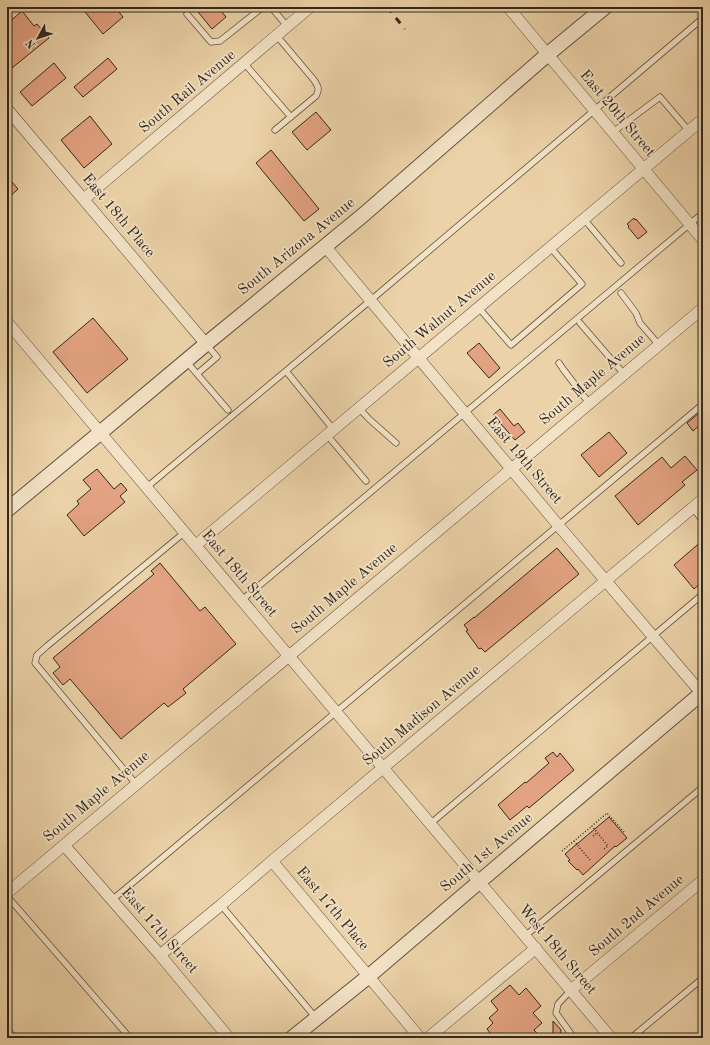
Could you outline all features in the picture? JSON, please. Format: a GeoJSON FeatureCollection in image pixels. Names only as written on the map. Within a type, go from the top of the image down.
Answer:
{"type":"FeatureCollection","features":[{"type":"Feature","properties":{"kind":"street","name":"South Rail Avenue"},"geometry":{"type":"LineString","coordinates":[[84,199],[310,7]]}},
{"type":"Feature","properties":{"kind":"street","name":"East 20th Street"},"geometry":{"type":"LineString","coordinates":[[508,7],[703,240]]}},
{"type":"Feature","properties":{"kind":"street","name":"South Arizona Avenue"},"geometry":{"type":"LineString","coordinates":[[7,510],[186,360],[362,216],[548,54],[605,7]]}},
{"type":"Feature","properties":{"kind":"street","name":"East 18th Place"},"geometry":{"type":"LineString","coordinates":[[7,109],[206,344]]}},
{"type":"Feature","properties":{"kind":"street","name":"South Walnut Avenue"},"geometry":{"type":"LineString","coordinates":[[196,545],[703,119]]}},
{"type":"Feature","properties":{"kind":"street","name":"East 19th Street"},"geometry":{"type":"LineString","coordinates":[[325,246],[558,526],[702,694]]}},
{"type":"Feature","properties":{"kind":"street","name":"South Maple Avenue"},"geometry":{"type":"LineString","coordinates":[[7,893],[703,308]]}},
{"type":"Feature","properties":{"kind":"street","name":"East 18th Street"},"geometry":{"type":"LineString","coordinates":[[7,322],[479,882]]}},
{"type":"Feature","properties":{"kind":"street","name":"South Madison Avenue"},"geometry":{"type":"LineString","coordinates":[[160,955],[703,500]]}},
{"type":"Feature","properties":{"kind":"street","name":"South 1st Avenue"},"geometry":{"type":"LineString","coordinates":[[292,1038],[369,976],[702,694]]}},
{"type":"Feature","properties":{"kind":"street","name":"East 17th Street"},"geometry":{"type":"LineString","coordinates":[[64,845],[160,955],[229,1038]]}},
{"type":"Feature","properties":{"kind":"street","name":"East 17th Place"},"geometry":{"type":"LineString","coordinates":[[272,861],[420,1038]]}},
{"type":"Feature","properties":{"kind":"street","name":"South 2nd Avenue"},"geometry":{"type":"LineString","coordinates":[[571,990],[703,880]]}},
{"type":"Feature","properties":{"kind":"street","name":"West 18th Street"},"geometry":{"type":"LineString","coordinates":[[479,882],[611,1038]]}},
{"type":"Feature","properties":{"kind":"street"},"geometry":{"type":"LineString","coordinates":[[428,1038],[536,948]]}},
{"type":"Feature","properties":{"kind":"street"},"geometry":{"type":"LineString","coordinates":[[7,1033],[11,1038]]}},
{"type":"Feature","properties":{"kind":"lane"},"geometry":{"type":"LineString","coordinates":[[187,14],[211,42],[215,42],[220,41],[263,7]]}},
{"type":"Feature","properties":{"kind":"lane"},"geometry":{"type":"LineString","coordinates":[[271,7],[287,26]]}},
{"type":"Feature","properties":{"kind":"lane"},"geometry":{"type":"LineString","coordinates":[[147,487],[371,300],[703,18]]}},
{"type":"Feature","properties":{"kind":"lane"},"geometry":{"type":"LineString","coordinates":[[275,130],[316,96],[318,91],[314,80],[277,36]]}},
{"type":"Feature","properties":{"kind":"lane"},"geometry":{"type":"LineString","coordinates":[[244,63],[291,117]]}},
{"type":"Feature","properties":{"kind":"lane"},"geometry":{"type":"LineString","coordinates":[[613,132],[660,97],[689,131]]}},
{"type":"Feature","properties":{"kind":"lane"},"geometry":{"type":"LineString","coordinates":[[242,600],[703,213]]}},
{"type":"Feature","properties":{"kind":"lane"},"geometry":{"type":"LineString","coordinates":[[584,219],[621,263]]}},
{"type":"Feature","properties":{"kind":"lane"},"geometry":{"type":"LineString","coordinates":[[478,307],[511,345],[582,284],[550,247]]}},
{"type":"Feature","properties":{"kind":"lane"},"geometry":{"type":"LineString","coordinates":[[621,293],[636,312],[640,323],[659,345]]}},
{"type":"Feature","properties":{"kind":"lane"},"geometry":{"type":"LineString","coordinates":[[580,323],[624,374]]}},
{"type":"Feature","properties":{"kind":"lane"},"geometry":{"type":"LineString","coordinates":[[197,374],[217,357],[206,344]]}},
{"type":"Feature","properties":{"kind":"lane"},"geometry":{"type":"LineString","coordinates":[[186,360],[228,410]]}},
{"type":"Feature","properties":{"kind":"lane"},"geometry":{"type":"LineString","coordinates":[[559,363],[589,403]]}},
{"type":"Feature","properties":{"kind":"lane"},"geometry":{"type":"LineString","coordinates":[[286,371],[366,481]]}},
{"type":"Feature","properties":{"kind":"lane"},"geometry":{"type":"LineString","coordinates":[[112,900],[703,404]]}},
{"type":"Feature","properties":{"kind":"lane"},"geometry":{"type":"LineString","coordinates":[[359,408],[396,443]]}},
{"type":"Feature","properties":{"kind":"lane"},"geometry":{"type":"LineString","coordinates":[[692,508],[703,521]]}},
{"type":"Feature","properties":{"kind":"lane"},"geometry":{"type":"LineString","coordinates":[[136,784],[35,663],[37,655],[47,646],[185,532]]}},
{"type":"Feature","properties":{"kind":"lane"},"geometry":{"type":"LineString","coordinates":[[430,824],[703,594]]}},
{"type":"Feature","properties":{"kind":"lane"},"geometry":{"type":"LineString","coordinates":[[525,936],[703,787]]}},
{"type":"Feature","properties":{"kind":"lane"},"geometry":{"type":"LineString","coordinates":[[7,896],[130,1038]]}},
{"type":"Feature","properties":{"kind":"lane"},"geometry":{"type":"LineString","coordinates":[[221,905],[316,1018]]}},
{"type":"Feature","properties":{"kind":"lane"},"geometry":{"type":"LineString","coordinates":[[631,1038],[703,978]]}},
{"type":"Feature","properties":{"kind":"lane"},"geometry":{"type":"LineString","coordinates":[[571,990],[558,1004],[556,1013],[574,1038]]}},
{"type":"Feature","properties":{"kind":"path"},"geometry":{"type":"LineString","coordinates":[[562,851],[607,813],[624,832]]}},
{"type":"Feature","properties":{"kind":"path"},"geometry":{"type":"LineString","coordinates":[[592,826],[608,846],[604,849]]}},
{"type":"Feature","properties":{"kind":"path"},"geometry":{"type":"LineString","coordinates":[[593,836],[597,833]]}},
{"type":"Feature","properties":{"kind":"path"},"geometry":{"type":"LineString","coordinates":[[574,841],[590,860]]}},
{"type":"Feature","properties":{"kind":"building"},"geometry":{"type":"Polygon","coordinates":[[[81,7],[115,7],[123,17],[103,34],[81,7]]]}},
{"type":"Feature","properties":{"kind":"building"},"geometry":{"type":"Polygon","coordinates":[[[194,7],[218,7],[226,17],[212,29],[194,7]]]}},
{"type":"Feature","properties":{"kind":"building"},"geometry":{"type":"Polygon","coordinates":[[[22,11],[34,26],[37,24],[49,38],[7,72],[7,24],[22,11]]]}},
{"type":"Feature","properties":{"kind":"building"},"geometry":{"type":"Polygon","coordinates":[[[108,58],[117,69],[83,97],[74,87],[108,58]]]}},
{"type":"Feature","properties":{"kind":"building"},"geometry":{"type":"Polygon","coordinates":[[[54,63],[66,78],[32,106],[20,92],[54,63]]]}},
{"type":"Feature","properties":{"kind":"building"},"geometry":{"type":"Polygon","coordinates":[[[316,112],[331,130],[307,150],[292,132],[316,112]]]}},
{"type":"Feature","properties":{"kind":"building"},"geometry":{"type":"Polygon","coordinates":[[[90,116],[112,144],[84,168],[61,140],[90,116]]]}},
{"type":"Feature","properties":{"kind":"building"},"geometry":{"type":"Polygon","coordinates":[[[271,150],[319,209],[304,221],[256,163],[271,150]]]}},
{"type":"Feature","properties":{"kind":"building"},"geometry":{"type":"Polygon","coordinates":[[[7,176],[18,189],[7,199],[7,176]]]}},
{"type":"Feature","properties":{"kind":"building"},"geometry":{"type":"Polygon","coordinates":[[[634,218],[647,232],[638,239],[627,224],[634,218]]]}},
{"type":"Feature","properties":{"kind":"building"},"geometry":{"type":"Polygon","coordinates":[[[93,318],[128,359],[87,393],[53,352],[93,318]]]}},
{"type":"Feature","properties":{"kind":"building"},"geometry":{"type":"Polygon","coordinates":[[[479,343],[500,368],[489,378],[467,353],[479,343]]]}},
{"type":"Feature","properties":{"kind":"building"},"geometry":{"type":"Polygon","coordinates":[[[500,409],[514,426],[518,423],[525,432],[515,440],[493,415],[500,409]]]}},
{"type":"Feature","properties":{"kind":"building"},"geometry":{"type":"Polygon","coordinates":[[[699,413],[703,418],[703,422],[693,431],[687,423],[699,413]]]}},
{"type":"Feature","properties":{"kind":"building"},"geometry":{"type":"Polygon","coordinates":[[[609,432],[627,453],[599,477],[581,455],[609,432]]]}},
{"type":"Feature","properties":{"kind":"building"},"geometry":{"type":"Polygon","coordinates":[[[685,456],[697,470],[682,482],[685,485],[638,525],[615,496],[662,457],[671,468],[685,456]]]}},
{"type":"Feature","properties":{"kind":"building"},"geometry":{"type":"Polygon","coordinates":[[[97,469],[114,489],[121,483],[127,490],[120,496],[125,502],[84,536],[67,515],[79,504],[77,501],[91,489],[83,480],[97,469]]]}},
{"type":"Feature","properties":{"kind":"building"},"geometry":{"type":"Polygon","coordinates":[[[703,540],[703,581],[694,589],[674,565],[703,540]]]}},
{"type":"Feature","properties":{"kind":"building"},"geometry":{"type":"Polygon","coordinates":[[[557,548],[579,574],[485,652],[481,648],[479,649],[466,631],[468,630],[464,625],[557,548]]]}},
{"type":"Feature","properties":{"kind":"building"},"geometry":{"type":"Polygon","coordinates":[[[160,563],[200,611],[205,607],[236,644],[183,689],[186,693],[168,707],[164,703],[121,739],[70,679],[63,685],[53,673],[60,667],[53,658],[154,574],[151,571],[160,563]]]}},
{"type":"Feature","properties":{"kind":"building"},"geometry":{"type":"Polygon","coordinates":[[[553,752],[557,757],[560,753],[574,770],[529,808],[527,806],[510,820],[498,805],[549,763],[545,758],[553,752]]]}},
{"type":"Feature","properties":{"kind":"building"},"geometry":{"type":"Polygon","coordinates":[[[609,817],[627,838],[616,847],[615,846],[583,875],[568,861],[570,860],[565,854],[609,817]]]}},
{"type":"Feature","properties":{"kind":"building"},"geometry":{"type":"Polygon","coordinates":[[[510,985],[519,995],[526,988],[541,1006],[533,1013],[542,1023],[534,1030],[541,1038],[494,1038],[487,1029],[493,1023],[489,1018],[498,1010],[491,1001],[510,985]]]}},
{"type":"Feature","properties":{"kind":"building"},"geometry":{"type":"Polygon","coordinates":[[[553,1021],[561,1030],[560,1038],[553,1038],[553,1021]]]}},
{"type":"Feature","properties":{"kind":"railway"},"geometry":{"type":"LineString","coordinates":[[387,7],[405,29]]}}]}
